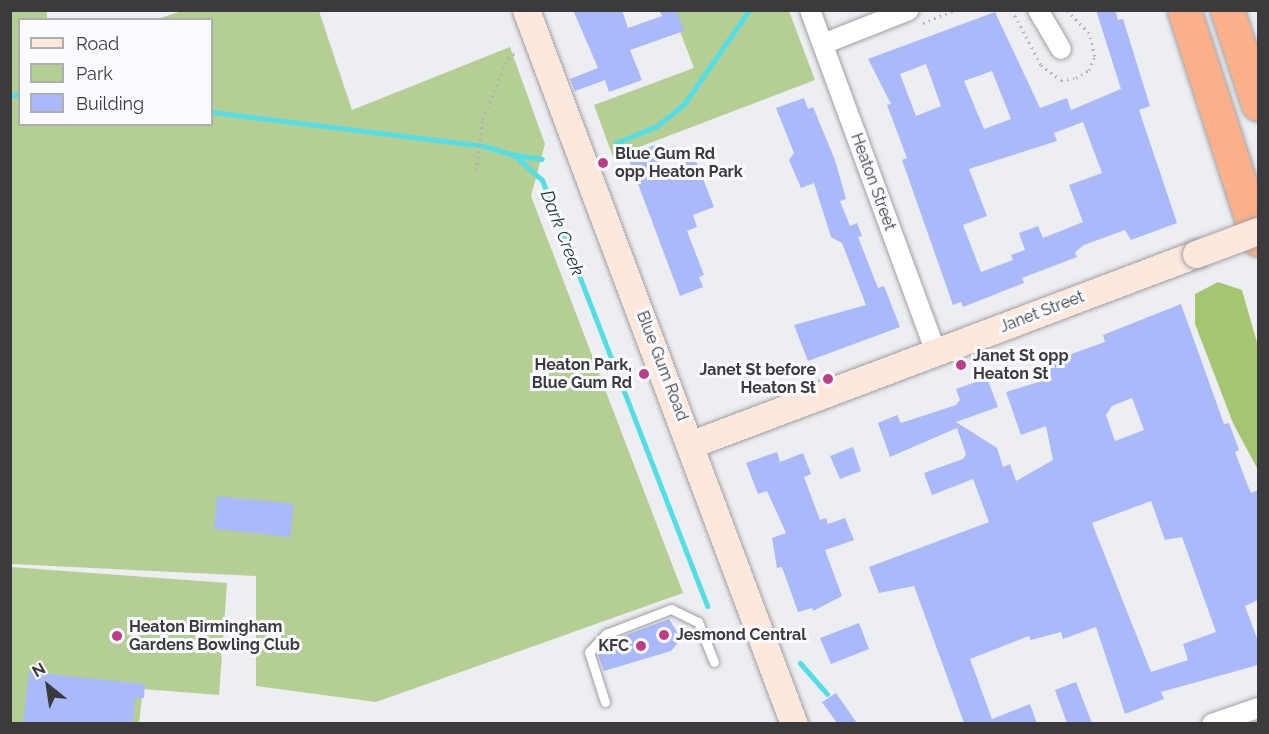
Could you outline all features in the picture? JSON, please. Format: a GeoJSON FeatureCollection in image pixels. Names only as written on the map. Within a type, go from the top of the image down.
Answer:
{"type":"FeatureCollection","features":[{"type":"Feature","properties":{"kind":"highway"},"geometry":{"type":"LineString","coordinates":[[1184,10],[1258,238]]}},
{"type":"Feature","properties":{"kind":"highway"},"geometry":{"type":"LineString","coordinates":[[1227,10],[1258,105]]}},
{"type":"Feature","properties":{"kind":"main road","name":"Blue Gum Road"},"geometry":{"type":"LineString","coordinates":[[526,10],[692,444],[794,723]]}},
{"type":"Feature","properties":{"kind":"main road","name":"Janet Street"},"geometry":{"type":"LineString","coordinates":[[692,444],[1258,231]]}},
{"type":"Feature","properties":{"kind":"street","name":"Heaton Street"},"geometry":{"type":"LineString","coordinates":[[810,10],[936,353]]}},
{"type":"Feature","properties":{"kind":"street"},"geometry":{"type":"LineString","coordinates":[[1038,10],[1061,49]]}},
{"type":"Feature","properties":{"kind":"street"},"geometry":{"type":"LineString","coordinates":[[823,44],[911,19]]}},
{"type":"Feature","properties":{"kind":"street"},"geometry":{"type":"LineString","coordinates":[[1212,723],[1258,708]]}},
{"type":"Feature","properties":{"kind":"lane"},"geometry":{"type":"LineString","coordinates":[[605,702],[589,652],[606,634],[671,609],[698,622],[714,662]]}},
{"type":"Feature","properties":{"kind":"path"},"geometry":{"type":"LineString","coordinates":[[911,19],[955,10]]}},
{"type":"Feature","properties":{"kind":"path"},"geometry":{"type":"LineString","coordinates":[[476,170],[483,119],[508,58],[537,39]]}},
{"type":"Feature","properties":{"kind":"green space"},"geometry":{"type":"Polygon","coordinates":[[[11,11],[47,11],[47,18],[18,18],[18,126],[213,126],[213,18],[160,18],[182,11],[319,11],[352,110],[510,47],[545,144],[531,196],[683,593],[376,702],[256,686],[256,576],[11,564],[11,11]]]}},
{"type":"Feature","properties":{"kind":"green space"},"geometry":{"type":"Polygon","coordinates":[[[672,11],[789,11],[815,80],[613,157],[594,105],[694,68],[672,11]]]}},
{"type":"Feature","properties":{"kind":"green space"},"geometry":{"type":"Polygon","coordinates":[[[1218,282],[1242,290],[1258,346],[1258,470],[1233,423],[1195,324],[1195,294],[1218,282]]]}},
{"type":"Feature","properties":{"kind":"green space","name":"Heaton Birmingham Gardens Bowling Club"},"geometry":{"type":"Polygon","coordinates":[[[11,567],[227,583],[219,695],[143,689],[139,723],[11,724],[11,567]]]}},
{"type":"Feature","properties":{"kind":"building"},"geometry":{"type":"Polygon","coordinates":[[[573,10],[622,10],[628,28],[662,16],[659,10],[676,10],[684,31],[630,50],[642,80],[609,92],[605,80],[575,91],[570,79],[598,68],[573,10]]]}},
{"type":"Feature","properties":{"kind":"building"},"geometry":{"type":"Polygon","coordinates":[[[1096,10],[1115,10],[1118,20],[1123,19],[1150,106],[1139,110],[1177,223],[1131,240],[1125,230],[1084,245],[1075,252],[1077,257],[1022,278],[1024,283],[963,307],[961,302],[953,305],[902,160],[907,158],[887,105],[891,104],[868,59],[995,12],[1040,108],[1067,98],[1071,110],[1121,89],[1096,10]],[[926,64],[900,74],[916,116],[941,106],[926,64]],[[992,71],[964,81],[984,129],[1011,119],[992,71]],[[1083,122],[1054,133],[1057,141],[969,169],[987,216],[963,225],[981,272],[1013,260],[1011,255],[1025,250],[1019,233],[1038,226],[1043,238],[1083,222],[1069,185],[1102,173],[1083,122]]]}},
{"type":"Feature","properties":{"kind":"building"},"geometry":{"type":"Polygon","coordinates":[[[804,98],[808,109],[813,107],[835,160],[846,199],[840,201],[850,226],[857,223],[862,236],[858,237],[878,288],[884,286],[900,327],[808,361],[794,325],[866,305],[842,243],[831,237],[814,183],[801,188],[789,160],[794,153],[776,108],[804,98]]]}},
{"type":"Feature","properties":{"kind":"building"},"geometry":{"type":"Polygon","coordinates":[[[655,145],[665,170],[695,158],[714,207],[693,215],[697,227],[687,231],[704,275],[699,277],[703,287],[680,296],[628,154],[655,145]]]}},
{"type":"Feature","properties":{"kind":"building"},"geometry":{"type":"Polygon","coordinates":[[[1181,304],[1224,424],[1229,423],[1239,450],[1235,452],[1246,481],[1251,493],[1258,490],[1258,600],[1245,606],[1258,641],[1258,665],[1161,692],[1164,699],[1125,714],[1096,627],[1063,639],[1061,632],[1031,640],[1029,636],[970,659],[992,719],[1030,704],[1037,723],[964,723],[914,586],[879,593],[869,567],[989,522],[973,479],[932,495],[924,473],[963,459],[966,454],[957,428],[890,457],[878,423],[897,415],[901,423],[956,405],[960,400],[956,389],[987,378],[998,407],[956,422],[997,448],[1003,467],[1010,464],[1016,481],[1053,460],[1046,426],[1021,435],[1006,392],[1051,378],[1046,363],[1105,342],[1103,335],[1181,304]],[[1132,398],[1112,406],[1106,415],[1115,441],[1144,430],[1132,398]],[[1151,501],[1092,523],[1151,672],[1188,660],[1183,644],[1216,632],[1182,537],[1165,540],[1151,501]]]}},
{"type":"Feature","properties":{"kind":"building"},"geometry":{"type":"Polygon","coordinates":[[[853,447],[861,471],[840,479],[830,456],[853,447]]]}},
{"type":"Feature","properties":{"kind":"building"},"geometry":{"type":"Polygon","coordinates":[[[777,452],[780,462],[803,453],[811,474],[804,477],[820,520],[826,518],[828,524],[845,518],[854,540],[825,550],[842,596],[813,611],[812,608],[798,612],[782,567],[777,568],[772,538],[786,533],[767,491],[758,494],[746,463],[777,452]]]}},
{"type":"Feature","properties":{"kind":"building"},"geometry":{"type":"Polygon","coordinates":[[[217,496],[294,504],[290,537],[214,529],[217,496]]]}},
{"type":"Feature","properties":{"kind":"building","name":"KFC"},"geometry":{"type":"Polygon","coordinates":[[[669,619],[681,639],[671,651],[604,671],[598,655],[610,650],[608,642],[669,619]]]}},
{"type":"Feature","properties":{"kind":"building"},"geometry":{"type":"Polygon","coordinates":[[[859,623],[869,649],[831,664],[820,638],[859,623]]]}},
{"type":"Feature","properties":{"kind":"building"},"geometry":{"type":"Polygon","coordinates":[[[29,672],[145,684],[144,698],[135,698],[133,723],[23,723],[29,672]]]}},
{"type":"Feature","properties":{"kind":"building"},"geometry":{"type":"Polygon","coordinates":[[[1076,682],[1092,723],[1067,723],[1055,690],[1076,682]]]}},
{"type":"Feature","properties":{"kind":"building"},"geometry":{"type":"Polygon","coordinates":[[[836,693],[857,723],[837,723],[822,702],[836,693]]]}},
{"type":"Feature","properties":{"kind":"waterway"},"geometry":{"type":"LineString","coordinates":[[616,143],[657,126],[684,104],[749,10]]}},
{"type":"Feature","properties":{"kind":"waterway","name":"Dark Creek"},"geometry":{"type":"LineString","coordinates":[[10,95],[18,95]]}},
{"type":"Feature","properties":{"kind":"waterway","name":"Dark Creek"},"geometry":{"type":"LineString","coordinates":[[213,112],[484,146],[514,155],[542,180],[707,606]]}},
{"type":"Feature","properties":{"kind":"waterway"},"geometry":{"type":"LineString","coordinates":[[516,155],[542,159]]}},
{"type":"Feature","properties":{"kind":"waterway","name":"Dark Creek"},"geometry":{"type":"LineString","coordinates":[[800,663],[827,694]]}},
{"type":"Feature","properties":{"kind":"place","name":"Blue Gum Rd opp Heaton Park"},"geometry":{"type":"Point","coordinates":[603,163]}},
{"type":"Feature","properties":{"kind":"place","name":"Janet St opp Heaton St"},"geometry":{"type":"Point","coordinates":[961,365]}},
{"type":"Feature","properties":{"kind":"place","name":"Heaton Park, Blue Gum Rd"},"geometry":{"type":"Point","coordinates":[644,374]}},
{"type":"Feature","properties":{"kind":"place","name":"Janet St before Heaton St"},"geometry":{"type":"Point","coordinates":[828,379]}},
{"type":"Feature","properties":{"kind":"place","name":"Jesmond Central"},"geometry":{"type":"Point","coordinates":[664,635]}},
{"type":"Feature","properties":{"kind":"place","name":"Heaton Birmingham Gardens Bowling Club"},"geometry":{"type":"Point","coordinates":[117,636]}},
{"type":"Feature","properties":{"kind":"place","name":"KFC"},"geometry":{"type":"Point","coordinates":[641,646]}}]}
